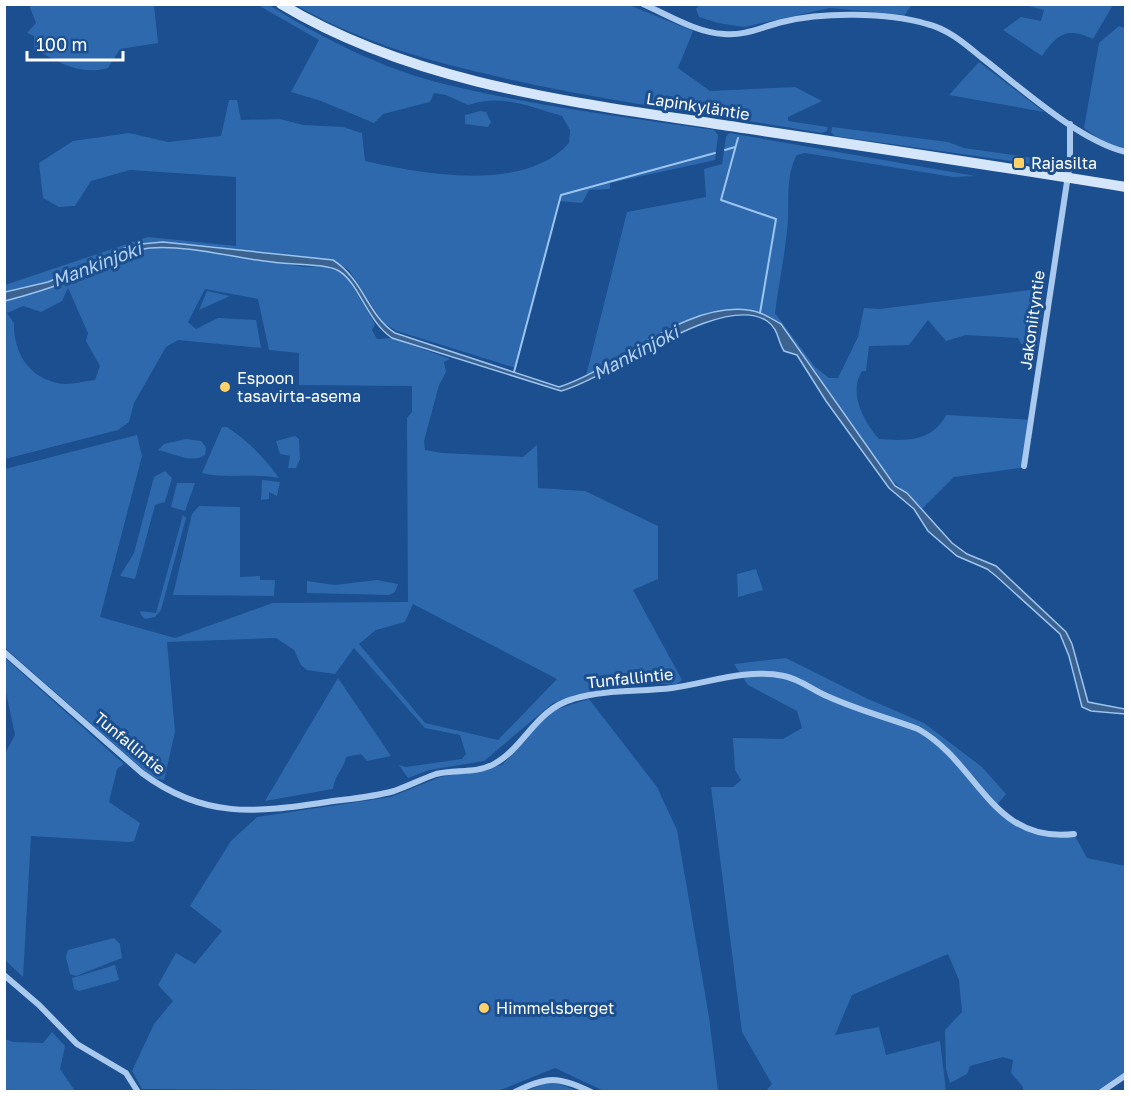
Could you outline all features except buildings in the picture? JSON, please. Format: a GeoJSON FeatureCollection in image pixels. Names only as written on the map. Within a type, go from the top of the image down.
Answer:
{"type":"FeatureCollection","features":[{"type":"Feature","properties":{"kind":"main road","name":"Lapinkyläntie"},"geometry":{"type":"LineString","coordinates":[[281,4],[360,45],[485,84],[650,114],[1125,187]]}},
{"type":"Feature","properties":{"kind":"street"},"geometry":{"type":"LineString","coordinates":[[643,4],[696,27],[724,34],[747,33],[782,22],[829,14],[929,24],[956,38],[1070,124],[1102,143],[1125,152]]}},
{"type":"Feature","properties":{"kind":"street","name":"Jakoniityntie"},"geometry":{"type":"LineString","coordinates":[[1024,466],[1067,177],[1070,124]]}},
{"type":"Feature","properties":{"kind":"street","name":"Tunfallintie"},"geometry":{"type":"LineString","coordinates":[[4,652],[163,789],[187,800],[227,811],[267,810],[345,799],[394,791],[439,774],[480,770],[499,761],[547,712],[573,699],[605,692],[652,690],[712,680],[776,674],[787,676],[838,701],[918,729],[931,737],[953,755],[989,801],[1015,824],[1051,835],[1074,834]]}},
{"type":"Feature","properties":{"kind":"street"},"geometry":{"type":"LineString","coordinates":[[4,975],[39,1005],[77,1044],[126,1073],[138,1092]]}},
{"type":"Feature","properties":{"kind":"street"},"geometry":{"type":"LineString","coordinates":[[1101,1092],[1125,1075]]}},
{"type":"Feature","properties":{"kind":"street"},"geometry":{"type":"LineString","coordinates":[[515,1092],[552,1079],[569,1081],[591,1092]]}},
{"type":"Feature","properties":{"kind":"shaded area"},"geometry":{"type":"Polygon","coordinates":[[[1113,4],[1093,39],[1076,33],[1064,34],[1053,42],[1042,56],[1003,30],[1021,17],[1041,21],[1044,10],[1024,5],[1113,4]]]}},
{"type":"Feature","properties":{"kind":"shaded area"},"geometry":{"type":"Polygon","coordinates":[[[29,5],[154,5],[158,43],[120,49],[108,68],[78,69],[34,49],[34,36],[27,33],[36,23],[29,5]]]}},
{"type":"Feature","properties":{"kind":"shaded area"},"geometry":{"type":"Polygon","coordinates":[[[258,5],[269,5],[355,52],[424,79],[547,105],[714,130],[718,135],[715,160],[610,183],[610,189],[589,190],[582,203],[559,201],[516,368],[397,331],[383,323],[349,270],[333,260],[236,251],[236,257],[306,267],[324,266],[340,272],[348,279],[375,324],[372,330],[377,339],[392,338],[450,359],[444,362],[446,372],[439,385],[424,441],[425,450],[523,457],[537,445],[538,488],[585,491],[658,526],[658,579],[633,590],[682,680],[677,684],[660,684],[651,679],[622,682],[623,686],[583,693],[553,703],[484,761],[429,770],[408,778],[399,765],[406,767],[462,759],[466,754],[460,735],[425,728],[354,648],[335,674],[307,670],[301,665],[294,650],[276,638],[167,642],[175,732],[164,780],[154,778],[5,648],[5,469],[137,435],[142,456],[100,617],[175,638],[273,603],[408,602],[407,418],[412,412],[412,386],[299,385],[299,353],[269,350],[258,299],[205,289],[188,322],[196,329],[218,318],[256,320],[261,348],[178,340],[166,347],[134,403],[129,422],[118,430],[5,459],[5,285],[148,237],[236,246],[236,177],[130,170],[91,181],[75,206],[59,207],[43,198],[39,163],[73,141],[129,133],[168,142],[221,136],[229,100],[237,100],[241,120],[280,119],[303,125],[343,127],[362,133],[365,161],[415,171],[472,176],[500,174],[527,169],[550,159],[569,143],[570,130],[562,116],[527,105],[493,101],[468,105],[446,95],[434,93],[430,102],[383,114],[374,123],[321,101],[291,92],[319,40],[258,5]],[[68,288],[62,301],[41,312],[23,306],[7,313],[14,323],[16,343],[20,353],[30,369],[47,380],[61,384],[95,380],[100,366],[86,341],[88,333],[68,288]],[[413,604],[405,622],[376,630],[359,644],[425,723],[498,740],[557,679],[413,604]]]}},
{"type":"Feature","properties":{"kind":"shaded area"},"geometry":{"type":"Polygon","coordinates":[[[296,5],[629,5],[693,31],[678,68],[710,91],[795,87],[822,101],[788,117],[788,121],[828,127],[827,131],[822,133],[612,100],[528,84],[437,62],[388,47],[341,28],[296,5]]]}},
{"type":"Feature","properties":{"kind":"shaded area"},"geometry":{"type":"Polygon","coordinates":[[[699,5],[911,5],[905,15],[830,8],[744,27],[699,17],[696,9],[699,5]]]}},
{"type":"Feature","properties":{"kind":"shaded area"},"geometry":{"type":"Polygon","coordinates":[[[1119,26],[1125,28],[1125,150],[1102,141],[1084,128],[1099,43],[1119,26]]]}},
{"type":"Feature","properties":{"kind":"shaded area"},"geometry":{"type":"Polygon","coordinates":[[[979,62],[1044,112],[949,95],[979,62]]]}},
{"type":"Feature","properties":{"kind":"shaded area"},"geometry":{"type":"Polygon","coordinates":[[[480,111],[486,112],[491,122],[488,127],[465,124],[465,115],[480,111]]]}},
{"type":"Feature","properties":{"kind":"shaded area"},"geometry":{"type":"Polygon","coordinates":[[[832,127],[948,142],[964,148],[1061,162],[1065,159],[1065,165],[1053,167],[835,136],[831,132],[832,127]]]}},
{"type":"Feature","properties":{"kind":"shaded area"},"geometry":{"type":"Polygon","coordinates":[[[729,133],[975,176],[953,177],[805,153],[797,155],[791,170],[787,231],[775,313],[815,367],[829,378],[838,378],[858,337],[864,308],[880,309],[1045,288],[1038,346],[1021,344],[1018,338],[966,335],[946,341],[928,320],[909,345],[869,346],[866,371],[862,371],[857,389],[857,398],[863,416],[879,439],[899,440],[926,435],[940,424],[946,415],[1034,420],[1027,467],[954,477],[922,509],[884,472],[809,363],[761,313],[729,310],[689,320],[586,376],[627,212],[706,197],[704,169],[722,164],[726,137],[729,133]]]}},
{"type":"Feature","properties":{"kind":"shaded area"},"geometry":{"type":"Polygon","coordinates":[[[207,291],[230,296],[199,310],[207,291]]]}},
{"type":"Feature","properties":{"kind":"shaded area"},"geometry":{"type":"Polygon","coordinates":[[[222,427],[227,427],[249,444],[279,478],[220,476],[202,473],[222,427]]]}},
{"type":"Feature","properties":{"kind":"shaded area"},"geometry":{"type":"Polygon","coordinates":[[[295,436],[299,439],[300,459],[296,468],[288,468],[290,456],[280,454],[276,441],[295,436]]]}},
{"type":"Feature","properties":{"kind":"shaded area"},"geometry":{"type":"Polygon","coordinates":[[[186,439],[201,441],[206,447],[205,455],[188,458],[158,450],[164,444],[186,439]]]}},
{"type":"Feature","properties":{"kind":"shaded area"},"geometry":{"type":"Polygon","coordinates":[[[165,471],[172,478],[165,502],[155,505],[135,579],[120,576],[134,553],[154,477],[165,471]]]}},
{"type":"Feature","properties":{"kind":"shaded area"},"geometry":{"type":"Polygon","coordinates":[[[262,480],[280,482],[277,496],[269,492],[269,499],[261,500],[262,480]]]}},
{"type":"Feature","properties":{"kind":"shaded area"},"geometry":{"type":"Polygon","coordinates":[[[177,483],[195,483],[185,511],[171,507],[177,483]]]}},
{"type":"Feature","properties":{"kind":"shaded area"},"geometry":{"type":"Polygon","coordinates":[[[199,506],[240,507],[240,577],[260,576],[260,580],[275,580],[274,596],[173,595],[192,514],[199,506]]]}},
{"type":"Feature","properties":{"kind":"shaded area"},"geometry":{"type":"Polygon","coordinates":[[[183,515],[186,518],[161,610],[155,617],[145,619],[140,611],[156,613],[183,515]]]}},
{"type":"Feature","properties":{"kind":"shaded area"},"geometry":{"type":"Polygon","coordinates":[[[756,569],[763,590],[738,597],[737,574],[756,569]]]}},
{"type":"Feature","properties":{"kind":"shaded area"},"geometry":{"type":"Polygon","coordinates":[[[377,580],[398,584],[395,592],[389,595],[307,593],[307,581],[335,585],[377,580]]]}},
{"type":"Feature","properties":{"kind":"shaded area"},"geometry":{"type":"Polygon","coordinates":[[[5,658],[124,764],[117,769],[109,802],[140,823],[134,841],[130,842],[31,836],[23,977],[5,960],[4,755],[15,735],[5,688],[5,658]]]}},
{"type":"Feature","properties":{"kind":"shaded area"},"geometry":{"type":"Polygon","coordinates":[[[786,658],[868,699],[924,723],[982,767],[1006,794],[996,806],[1013,820],[1031,829],[1074,834],[1087,858],[1125,866],[1125,1072],[1096,1091],[1023,1091],[1023,1087],[1011,1073],[1013,1060],[1003,1057],[970,1066],[967,1074],[950,1083],[946,1069],[945,1030],[962,1012],[959,980],[948,954],[852,995],[835,1035],[879,1027],[886,1055],[940,1041],[946,1091],[766,1091],[772,1084],[742,1032],[711,787],[733,787],[741,780],[735,770],[733,738],[783,739],[802,728],[797,711],[748,685],[734,664],[786,658]]]}},
{"type":"Feature","properties":{"kind":"shaded area"},"geometry":{"type":"Polygon","coordinates":[[[338,678],[391,756],[367,761],[361,754],[346,757],[333,789],[265,801],[338,678]]]}},
{"type":"Feature","properties":{"kind":"shaded area"},"geometry":{"type":"Polygon","coordinates":[[[589,699],[657,787],[677,830],[709,1017],[718,1091],[604,1091],[555,1068],[498,1091],[142,1089],[132,1071],[154,1024],[173,1001],[158,985],[176,953],[195,964],[222,931],[190,906],[231,841],[257,817],[391,797],[440,777],[502,765],[551,711],[589,699]]]}},
{"type":"Feature","properties":{"kind":"shaded area"},"geometry":{"type":"Polygon","coordinates":[[[114,938],[120,944],[122,958],[76,976],[70,974],[66,957],[68,950],[114,938]]]}},
{"type":"Feature","properties":{"kind":"shaded area"},"geometry":{"type":"Polygon","coordinates":[[[115,965],[119,980],[79,991],[74,989],[72,978],[115,965]]]}},
{"type":"Feature","properties":{"kind":"shaded area"},"geometry":{"type":"Polygon","coordinates":[[[52,1032],[65,1046],[60,1069],[75,1091],[5,1091],[5,1039],[13,1042],[43,1043],[52,1032]]]}},
{"type":"Feature","properties":{"kind":"shaded area"},"geometry":{"type":"Polygon","coordinates":[[[551,1081],[581,1092],[523,1092],[551,1081]]]}},
{"type":"Feature","properties":{"kind":"water","name":"Mankinjoki"},"geometry":{"type":"Polygon","coordinates":[[[163,242],[333,260],[352,277],[378,317],[395,333],[559,387],[582,378],[652,338],[699,316],[724,310],[748,310],[765,315],[781,324],[895,486],[907,493],[952,543],[967,554],[996,566],[1066,632],[1072,644],[1088,702],[1125,709],[1125,714],[1091,711],[1082,707],[1069,656],[1060,634],[996,576],[987,569],[957,556],[928,531],[914,509],[889,488],[826,401],[797,355],[784,351],[776,331],[767,321],[747,315],[722,318],[694,327],[582,383],[561,391],[392,338],[376,322],[352,284],[333,268],[272,262],[180,248],[150,248],[121,257],[65,282],[5,301],[5,292],[48,282],[106,258],[130,245],[163,242]]]}},
{"type":"Feature","properties":{"kind":"waterway"},"geometry":{"type":"LineString","coordinates":[[738,138],[721,200],[776,219],[760,313]]}},
{"type":"Feature","properties":{"kind":"waterway"},"geometry":{"type":"LineString","coordinates":[[725,150],[735,147]]}},
{"type":"Feature","properties":{"kind":"waterway"},"geometry":{"type":"LineString","coordinates":[[514,372],[561,195],[715,153]]}},
{"type":"Feature","properties":{"kind":"place","name":"Rajasilta"},"geometry":{"type":"Point","coordinates":[1019,163]}},
{"type":"Feature","properties":{"kind":"place","name":"Espoon tasavirta-asema"},"geometry":{"type":"Point","coordinates":[225,387]}},
{"type":"Feature","properties":{"kind":"place","name":"Himmelsberget"},"geometry":{"type":"Point","coordinates":[484,1008]}}]}
